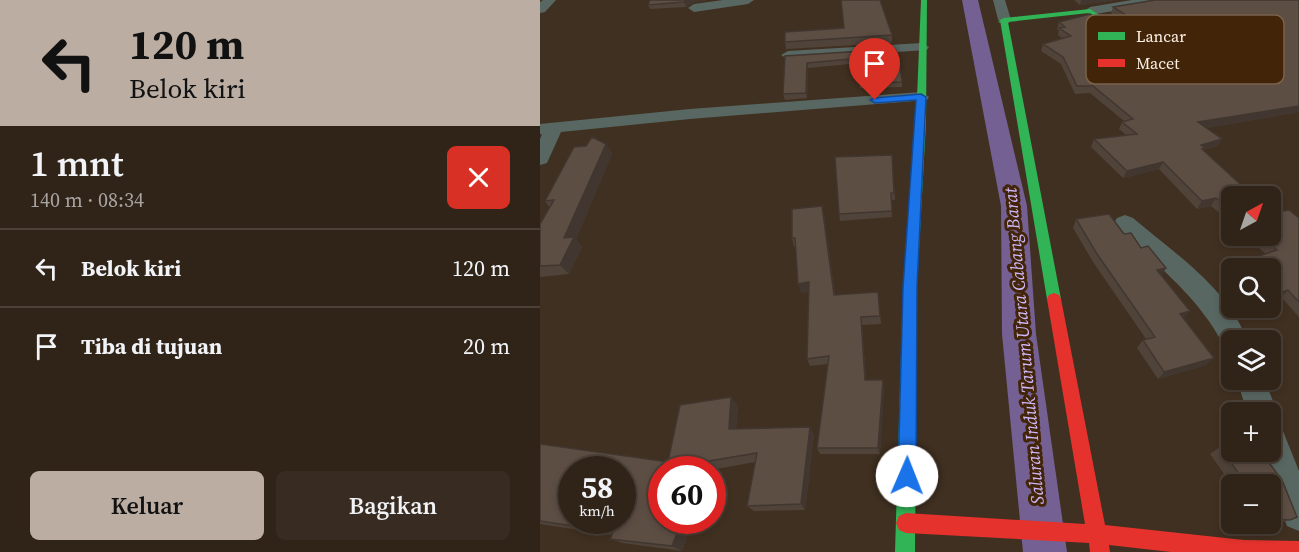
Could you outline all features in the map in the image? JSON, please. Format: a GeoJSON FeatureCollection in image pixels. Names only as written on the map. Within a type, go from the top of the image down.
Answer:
{"type":"FeatureCollection","features":[{"type":"Feature","properties":{"kind":"street"},"geometry":{"type":"LineString","coordinates":[[540,9],[550,0]]}},
{"type":"Feature","properties":{"kind":"street"},"geometry":{"type":"LineString","coordinates":[[694,8],[748,0]]}},
{"type":"Feature","properties":{"kind":"street"},"geometry":{"type":"LineString","coordinates":[[905,552],[910,287],[924,0]]}},
{"type":"Feature","properties":{"kind":"street"},"geometry":{"type":"LineString","coordinates":[[999,0],[1100,552]]}},
{"type":"Feature","properties":{"kind":"street"},"geometry":{"type":"LineString","coordinates":[[1004,20],[1089,11],[1154,0]]}},
{"type":"Feature","properties":{"kind":"street"},"geometry":{"type":"LineString","coordinates":[[1089,11],[1095,15]]}},
{"type":"Feature","properties":{"kind":"street"},"geometry":{"type":"LineString","coordinates":[[788,55],[922,47]]}},
{"type":"Feature","properties":{"kind":"street"},"geometry":{"type":"LineString","coordinates":[[540,159],[547,128],[690,114],[921,97]]}},
{"type":"Feature","properties":{"kind":"street"},"geometry":{"type":"LineString","coordinates":[[1125,223],[1208,299],[1229,330]]}},
{"type":"Feature","properties":{"kind":"street"},"geometry":{"type":"LineString","coordinates":[[1279,462],[1299,514]]}},
{"type":"Feature","properties":{"kind":"street"},"geometry":{"type":"LineString","coordinates":[[906,523],[1097,534],[1244,551],[1299,551]]}},
{"type":"Feature","properties":{"kind":"building"},"geometry":{"type":"Polygon","coordinates":[[[650,0],[688,0],[648,5],[650,0]]]}},
{"type":"Feature","properties":{"kind":"building"},"geometry":{"type":"Polygon","coordinates":[[[841,0],[880,0],[892,35],[785,42],[785,32],[844,28],[841,0]]]}},
{"type":"Feature","properties":{"kind":"building"},"geometry":{"type":"Polygon","coordinates":[[[1155,0],[1299,0],[1299,106],[1198,122],[1222,139],[1201,145],[1205,148],[1202,149],[1242,186],[1221,186],[1221,202],[1216,198],[1202,201],[1163,162],[1127,171],[1094,139],[1137,134],[1122,122],[1133,119],[1093,86],[1077,86],[1063,57],[1043,44],[1071,36],[1059,28],[1065,27],[1059,22],[1086,15],[1086,84],[1284,84],[1284,15],[1126,15],[1113,7],[1155,0]]]}},
{"type":"Feature","properties":{"kind":"building"},"geometry":{"type":"Polygon","coordinates":[[[895,49],[899,57],[902,82],[860,83],[861,58],[807,63],[806,93],[783,94],[785,56],[895,49]]]}},
{"type":"Feature","properties":{"kind":"building"},"geometry":{"type":"Polygon","coordinates":[[[592,137],[606,144],[564,238],[574,237],[560,265],[540,266],[540,224],[554,200],[545,201],[574,147],[586,146],[592,137]]]}},
{"type":"Feature","properties":{"kind":"building"},"geometry":{"type":"Polygon","coordinates":[[[892,155],[894,193],[891,193],[892,211],[839,214],[835,157],[892,155]]]}},
{"type":"Feature","properties":{"kind":"building"},"geometry":{"type":"Polygon","coordinates":[[[822,206],[834,295],[878,292],[880,316],[861,317],[865,380],[883,380],[878,448],[817,448],[829,356],[807,359],[809,282],[798,284],[795,238],[792,238],[792,209],[822,206]]]}},
{"type":"Feature","properties":{"kind":"building"},"geometry":{"type":"Polygon","coordinates":[[[1289,210],[1299,218],[1299,302],[1288,290],[1281,292],[1281,258],[1253,258],[1277,250],[1272,246],[1281,246],[1281,211],[1289,210]]]}},
{"type":"Feature","properties":{"kind":"building"},"geometry":{"type":"Polygon","coordinates":[[[1109,214],[1124,234],[1131,233],[1141,248],[1148,246],[1166,268],[1157,270],[1190,311],[1180,314],[1214,358],[1164,372],[1143,340],[1155,337],[1097,254],[1076,219],[1109,214]]]}},
{"type":"Feature","properties":{"kind":"building"},"geometry":{"type":"Polygon","coordinates":[[[731,397],[729,429],[810,427],[801,504],[747,506],[757,453],[726,458],[726,456],[669,456],[680,405],[731,397]]]}},
{"type":"Feature","properties":{"kind":"building"},"geometry":{"type":"Polygon","coordinates":[[[540,444],[625,456],[558,456],[558,524],[540,521],[540,444]]]}},
{"type":"Feature","properties":{"kind":"building"},"geometry":{"type":"Polygon","coordinates":[[[636,458],[648,459],[648,534],[677,534],[672,546],[610,539],[612,534],[636,534],[636,458]]]}},
{"type":"Feature","properties":{"kind":"building"},"geometry":{"type":"Polygon","coordinates":[[[1231,462],[1268,462],[1278,474],[1239,474],[1231,462]]]}},
{"type":"Feature","properties":{"kind":"building"},"geometry":{"type":"Polygon","coordinates":[[[1281,479],[1297,517],[1290,520],[1281,520],[1281,479]]]}},
{"type":"Feature","properties":{"kind":"waterway","name":"Saluran Induk Tarum Utara Cabang Barat"},"geometry":{"type":"LineString","coordinates":[[970,0],[1014,206],[1019,334],[1045,552]]}},
{"type":"Feature","properties":{"kind":"traffic: fast"},"geometry":{"type":"LineString","coordinates":[[905,552],[910,287],[921,122],[924,0]]}},
{"type":"Feature","properties":{"kind":"traffic: fast"},"geometry":{"type":"LineString","coordinates":[[1054,299],[1004,20],[1090,11],[1096,15]]}},
{"type":"Feature","properties":{"kind":"traffic: jam"},"geometry":{"type":"LineString","coordinates":[[1054,299],[1100,552]]}},
{"type":"Feature","properties":{"kind":"traffic: jam"},"geometry":{"type":"LineString","coordinates":[[906,523],[1097,534],[1244,550],[1299,551]]}},
{"type":"Feature","properties":{"kind":"route"},"geometry":{"type":"LineString","coordinates":[[875,100],[921,97],[910,287],[907,476]]}}]}
